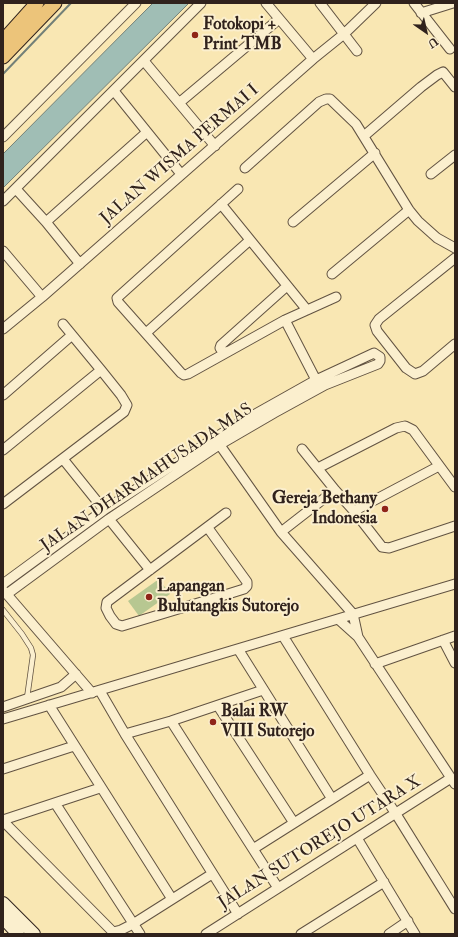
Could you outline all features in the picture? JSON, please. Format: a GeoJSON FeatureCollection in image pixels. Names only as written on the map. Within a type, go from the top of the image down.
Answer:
{"type":"FeatureCollection","features":[{"type":"Feature","properties":{"kind":"main road"},"geometry":{"type":"LineString","coordinates":[[3,41],[37,3]]}},
{"type":"Feature","properties":{"kind":"main road"},"geometry":{"type":"LineString","coordinates":[[3,58],[55,3]]}},
{"type":"Feature","properties":{"kind":"main road"},"geometry":{"type":"LineString","coordinates":[[4,906],[13,924],[34,934]]}},
{"type":"Feature","properties":{"kind":"street"},"geometry":{"type":"LineString","coordinates":[[3,137],[136,3]]}},
{"type":"Feature","properties":{"kind":"street"},"geometry":{"type":"LineString","coordinates":[[3,201],[201,3]]}},
{"type":"Feature","properties":{"kind":"street"},"geometry":{"type":"LineString","coordinates":[[266,3],[313,59]]}},
{"type":"Feature","properties":{"kind":"street"},"geometry":{"type":"LineString","coordinates":[[320,3],[357,51]]}},
{"type":"Feature","properties":{"kind":"street","name":"JALAN WISMA PERMAI I"},"geometry":{"type":"LineString","coordinates":[[3,329],[80,264],[313,59],[344,34],[376,3]]}},
{"type":"Feature","properties":{"kind":"street"},"geometry":{"type":"LineString","coordinates":[[414,3],[450,49]]}},
{"type":"Feature","properties":{"kind":"street"},"geometry":{"type":"LineString","coordinates":[[421,13],[454,3]]}},
{"type":"Feature","properties":{"kind":"street"},"geometry":{"type":"LineString","coordinates":[[180,103],[279,19]]}},
{"type":"Feature","properties":{"kind":"street"},"geometry":{"type":"LineString","coordinates":[[144,61],[215,146]]}},
{"type":"Feature","properties":{"kind":"street"},"geometry":{"type":"LineString","coordinates":[[364,136],[437,75],[443,72],[455,87]]}},
{"type":"Feature","properties":{"kind":"street"},"geometry":{"type":"LineString","coordinates":[[114,91],[181,174]]}},
{"type":"Feature","properties":{"kind":"street"},"geometry":{"type":"LineString","coordinates":[[245,168],[319,102],[326,99],[330,100],[349,116],[364,136],[394,187],[418,221],[437,238],[455,248]]}},
{"type":"Feature","properties":{"kind":"street"},"geometry":{"type":"LineString","coordinates":[[46,222],[147,132]]}},
{"type":"Feature","properties":{"kind":"street"},"geometry":{"type":"LineString","coordinates":[[293,222],[375,153]]}},
{"type":"Feature","properties":{"kind":"street"},"geometry":{"type":"LineString","coordinates":[[431,174],[455,155]]}},
{"type":"Feature","properties":{"kind":"street"},"geometry":{"type":"LineString","coordinates":[[16,189],[46,222],[80,264]]}},
{"type":"Feature","properties":{"kind":"street"},"geometry":{"type":"LineString","coordinates":[[238,189],[117,298],[118,302],[181,373],[184,375],[285,320],[336,297]]}},
{"type":"Feature","properties":{"kind":"street"},"geometry":{"type":"LineString","coordinates":[[221,204],[307,310]]}},
{"type":"Feature","properties":{"kind":"street"},"geometry":{"type":"LineString","coordinates":[[332,274],[409,210]]}},
{"type":"Feature","properties":{"kind":"street"},"geometry":{"type":"LineString","coordinates":[[146,333],[250,240]]}},
{"type":"Feature","properties":{"kind":"street"},"geometry":{"type":"LineString","coordinates":[[3,251],[42,297]]}},
{"type":"Feature","properties":{"kind":"street"},"geometry":{"type":"LineString","coordinates":[[455,258],[379,319],[375,325],[377,332],[406,368],[416,374],[423,371],[455,344]]}},
{"type":"Feature","properties":{"kind":"street"},"geometry":{"type":"LineString","coordinates":[[227,352],[222,351],[220,348],[221,345],[287,286]]}},
{"type":"Feature","properties":{"kind":"street"},"geometry":{"type":"LineString","coordinates":[[285,320],[316,380]]}},
{"type":"Feature","properties":{"kind":"street"},"geometry":{"type":"LineString","coordinates":[[3,504],[124,412],[127,405],[102,370],[63,324]]}},
{"type":"Feature","properties":{"kind":"street"},"geometry":{"type":"LineString","coordinates":[[3,395],[72,335]]}},
{"type":"Feature","properties":{"kind":"street","name":"JALAN DHARMAHUSADA MAS"},"geometry":{"type":"LineString","coordinates":[[3,584],[104,510],[316,380],[374,353],[378,354],[380,357],[378,364],[325,385],[274,413],[217,441],[5,592]]}},
{"type":"Feature","properties":{"kind":"street"},"geometry":{"type":"LineString","coordinates":[[3,450],[102,370]]}},
{"type":"Feature","properties":{"kind":"street"},"geometry":{"type":"LineString","coordinates":[[318,468],[396,428],[405,426],[413,430],[455,486]]}},
{"type":"Feature","properties":{"kind":"street"},"geometry":{"type":"LineString","coordinates":[[217,441],[281,532],[353,614],[358,637]]}},
{"type":"Feature","properties":{"kind":"street"},"geometry":{"type":"LineString","coordinates":[[302,450],[335,490],[354,510],[382,547],[386,548],[455,526]]}},
{"type":"Feature","properties":{"kind":"street"},"geometry":{"type":"LineString","coordinates":[[63,459],[104,510]]}},
{"type":"Feature","properties":{"kind":"street"},"geometry":{"type":"LineString","coordinates":[[354,510],[439,466]]}},
{"type":"Feature","properties":{"kind":"street"},"geometry":{"type":"LineString","coordinates":[[281,532],[335,490]]}},
{"type":"Feature","properties":{"kind":"street"},"geometry":{"type":"LineString","coordinates":[[208,528],[247,582],[247,586],[244,589],[122,626],[116,624],[106,608],[108,602],[226,513]]}},
{"type":"Feature","properties":{"kind":"street"},"geometry":{"type":"LineString","coordinates":[[109,519],[150,570]]}},
{"type":"Feature","properties":{"kind":"street"},"geometry":{"type":"LineString","coordinates":[[3,719],[455,584]]}},
{"type":"Feature","properties":{"kind":"street"},"geometry":{"type":"LineString","coordinates":[[5,592],[76,674],[96,692],[125,734],[238,914]]}},
{"type":"Feature","properties":{"kind":"street"},"geometry":{"type":"LineString","coordinates":[[338,619],[358,637],[453,781]]}},
{"type":"Feature","properties":{"kind":"street"},"geometry":{"type":"LineString","coordinates":[[283,636],[455,909]]}},
{"type":"Feature","properties":{"kind":"street"},"geometry":{"type":"LineString","coordinates":[[375,664],[455,636]]}},
{"type":"Feature","properties":{"kind":"street"},"geometry":{"type":"LineString","coordinates":[[442,640],[455,663]]}},
{"type":"Feature","properties":{"kind":"street"},"geometry":{"type":"LineString","coordinates":[[238,650],[332,799]]}},
{"type":"Feature","properties":{"kind":"street"},"geometry":{"type":"LineString","coordinates":[[3,707],[61,687],[76,674]]}},
{"type":"Feature","properties":{"kind":"street"},"geometry":{"type":"LineString","coordinates":[[125,734],[171,721],[263,690]]}},
{"type":"Feature","properties":{"kind":"street"},"geometry":{"type":"LineString","coordinates":[[49,706],[172,900]]}},
{"type":"Feature","properties":{"kind":"street"},"geometry":{"type":"LineString","coordinates":[[218,706],[294,823]]}},
{"type":"Feature","properties":{"kind":"street"},"geometry":{"type":"LineString","coordinates":[[171,721],[278,888]]}},
{"type":"Feature","properties":{"kind":"street"},"geometry":{"type":"LineString","coordinates":[[3,769],[74,746]]}},
{"type":"Feature","properties":{"kind":"street"},"geometry":{"type":"LineString","coordinates":[[253,849],[370,775]]}},
{"type":"Feature","properties":{"kind":"street","name":"JALAN SUTOREJO UTARA X"},"geometry":{"type":"LineString","coordinates":[[206,934],[357,838],[453,781]]}},
{"type":"Feature","properties":{"kind":"street"},"geometry":{"type":"LineString","coordinates":[[100,788],[3,820],[110,930],[117,932],[133,924],[212,874]]}},
{"type":"Feature","properties":{"kind":"street"},"geometry":{"type":"LineString","coordinates":[[55,803],[140,934]]}},
{"type":"Feature","properties":{"kind":"street"},"geometry":{"type":"LineString","coordinates":[[357,838],[415,934]]}},
{"type":"Feature","properties":{"kind":"street"},"geometry":{"type":"LineString","coordinates":[[301,934],[384,882]]}},
{"type":"Feature","properties":{"kind":"street"},"geometry":{"type":"LineString","coordinates":[[389,934],[408,921]]}},
{"type":"Feature","properties":{"kind":"lane"},"geometry":{"type":"LineString","coordinates":[[3,610],[22,634],[31,648],[33,655],[27,698]]}},
{"type":"Feature","properties":{"kind":"green space","name":"Lapangan Bulutangkis Sutorejo"},"geometry":{"type":"Polygon","coordinates":[[[159,579],[170,594],[139,616],[128,601],[159,579]]]}},
{"type":"Feature","properties":{"kind":"water"},"geometry":{"type":"Polygon","coordinates":[[[153,3],[189,3],[3,188],[3,154],[153,3]]]}},
{"type":"Feature","properties":{"kind":"waterway"},"geometry":{"type":"LineString","coordinates":[[3,74],[71,3]]}},
{"type":"Feature","properties":{"kind":"place","name":"Fotokopi + Print TMB"},"geometry":{"type":"Point","coordinates":[195,35]}},
{"type":"Feature","properties":{"kind":"place","name":"Gereja Bethany Indonesia"},"geometry":{"type":"Point","coordinates":[385,509]}},
{"type":"Feature","properties":{"kind":"place","name":"Lapangan Bulutangkis Sutorejo"},"geometry":{"type":"Point","coordinates":[149,597]}},
{"type":"Feature","properties":{"kind":"place","name":"Balai RW VIII Sutorejo"},"geometry":{"type":"Point","coordinates":[213,722]}}]}
